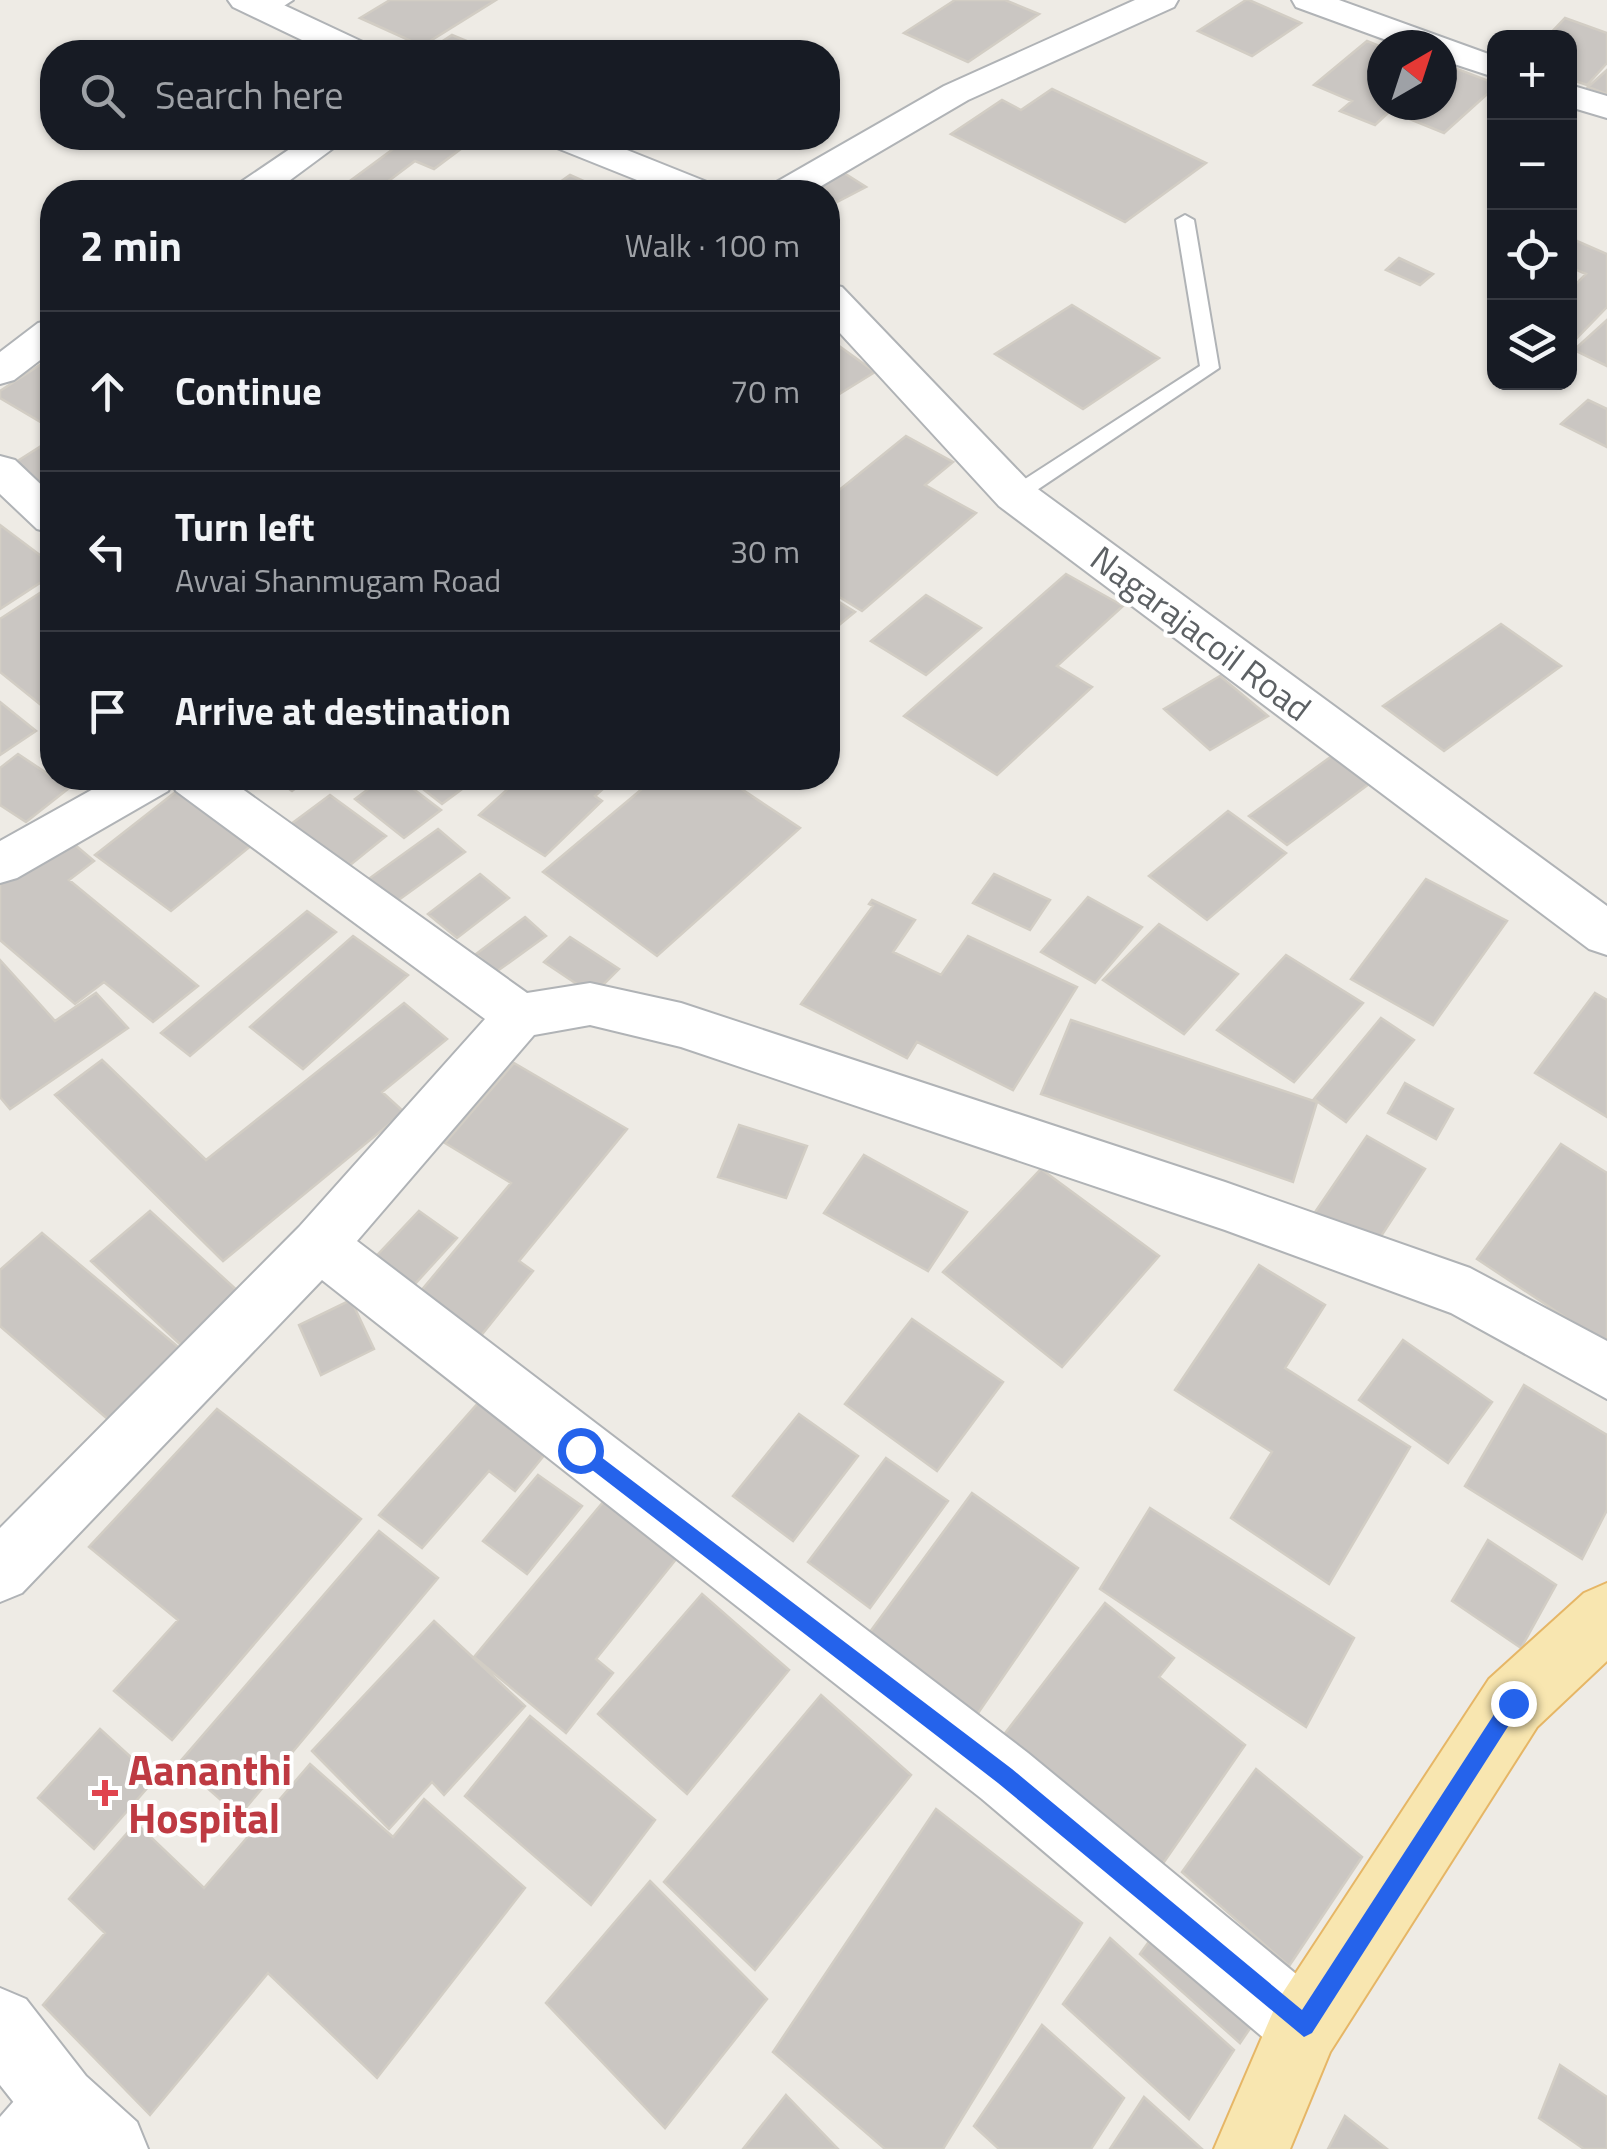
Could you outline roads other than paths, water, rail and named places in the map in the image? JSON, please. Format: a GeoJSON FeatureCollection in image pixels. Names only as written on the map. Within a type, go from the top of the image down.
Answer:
{"type":"FeatureCollection","features":[{"type":"Feature","properties":{"kind":"main road"},"geometry":{"type":"LineString","coordinates":[[1252,2149],[1304,2026],[1513,1703],[1607,1616]]}},
{"type":"Feature","properties":{"kind":"street"},"geometry":{"type":"LineString","coordinates":[[806,180],[956,92],[1162,0]]}},
{"type":"Feature","properties":{"kind":"street"},"geometry":{"type":"LineString","coordinates":[[1308,0],[1391,30]]}},
{"type":"Feature","properties":{"kind":"street"},"geometry":{"type":"LineString","coordinates":[[266,4],[332,40]]}},
{"type":"Feature","properties":{"kind":"street"},"geometry":{"type":"LineString","coordinates":[[1457,54],[1487,65]]}},
{"type":"Feature","properties":{"kind":"street"},"geometry":{"type":"LineString","coordinates":[[1577,97],[1607,108]]}},
{"type":"Feature","properties":{"kind":"street"},"geometry":{"type":"LineString","coordinates":[[268,180],[311,150]]}},
{"type":"Feature","properties":{"kind":"street"},"geometry":{"type":"LineString","coordinates":[[595,150],[669,180]]}},
{"type":"Feature","properties":{"kind":"street","name":"Nagarajacoil Road"},"geometry":{"type":"LineString","coordinates":[[840,309],[1015,495],[1607,934]]}},
{"type":"Feature","properties":{"kind":"street"},"geometry":{"type":"LineString","coordinates":[[0,370],[40,345]]}},
{"type":"Feature","properties":{"kind":"street"},"geometry":{"type":"LineString","coordinates":[[0,470],[40,508]]}},
{"type":"Feature","properties":{"kind":"street"},"geometry":{"type":"LineString","coordinates":[[0,864],[130,790]]}},
{"type":"Feature","properties":{"kind":"street"},"geometry":{"type":"LineString","coordinates":[[209,790],[519,1016]]}},
{"type":"Feature","properties":{"kind":"street"},"geometry":{"type":"LineString","coordinates":[[0,1571],[319,1245],[519,1016],[590,1004],[681,1024],[1225,1206],[1470,1294],[1607,1372]]}},
{"type":"Feature","properties":{"kind":"street"},"geometry":{"type":"LineString","coordinates":[[319,1245],[1005,1776],[1304,2026]]}},
{"type":"Feature","properties":{"kind":"street"},"geometry":{"type":"LineString","coordinates":[[0,2025],[63,2133]]}},
{"type":"Feature","properties":{"kind":"lane"},"geometry":{"type":"LineString","coordinates":[[1015,495],[1210,368],[1186,220]]}},
{"type":"Feature","properties":{"kind":"place","name":"Aananthi Hospital"},"geometry":{"type":"Point","coordinates":[105,1793]}}]}
